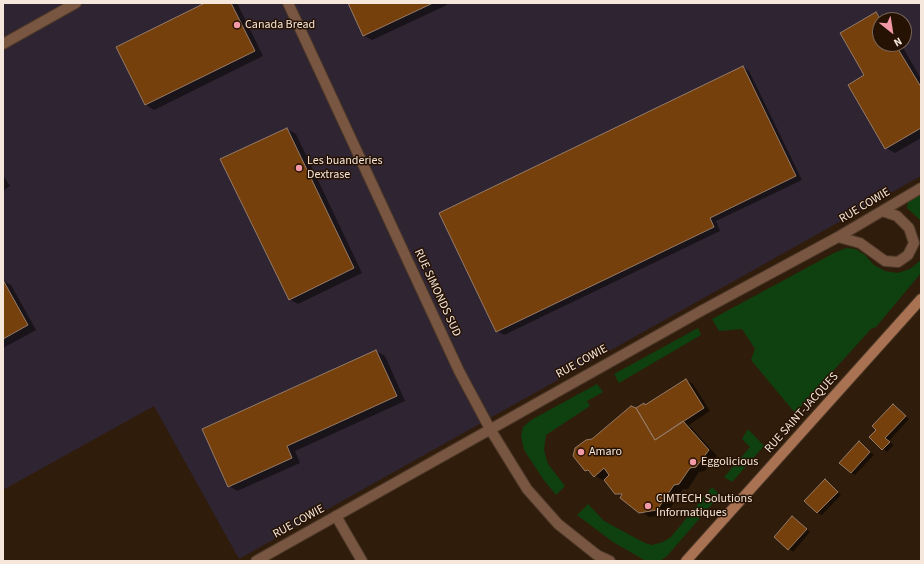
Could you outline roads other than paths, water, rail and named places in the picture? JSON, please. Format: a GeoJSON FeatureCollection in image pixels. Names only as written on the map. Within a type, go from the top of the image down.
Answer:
{"type":"FeatureCollection","features":[{"type":"Feature","properties":{"kind":"main road","name":"RUE SAINT-JACQUES"},"geometry":{"type":"LineString","coordinates":[[686,561],[921,299]]}},
{"type":"Feature","properties":{"kind":"street"},"geometry":{"type":"LineString","coordinates":[[3,44],[76,3]]}},
{"type":"Feature","properties":{"kind":"street","name":"RUE SIMONDS SUD"},"geometry":{"type":"LineString","coordinates":[[288,3],[459,370],[490,429],[527,489],[558,524],[597,555],[610,561]]}},
{"type":"Feature","properties":{"kind":"street","name":"RUE COWIE"},"geometry":{"type":"LineString","coordinates":[[256,561],[701,311],[838,237],[921,188]]}},
{"type":"Feature","properties":{"kind":"street"},"geometry":{"type":"LineString","coordinates":[[838,237],[860,243],[885,261],[898,262],[908,255],[914,243],[909,228],[897,216],[882,211]]}},
{"type":"Feature","properties":{"kind":"street"},"geometry":{"type":"LineString","coordinates":[[336,516],[362,561]]}},
{"type":"Feature","properties":{"kind":"place","name":"Canada Bread"},"geometry":{"type":"Point","coordinates":[237,25]}},
{"type":"Feature","properties":{"kind":"place","name":"Les buanderies Dextrase"},"geometry":{"type":"Point","coordinates":[299,168]}},
{"type":"Feature","properties":{"kind":"place","name":"Amaro"},"geometry":{"type":"Point","coordinates":[581,452]}},
{"type":"Feature","properties":{"kind":"place","name":"Eggolicious"},"geometry":{"type":"Point","coordinates":[693,462]}},
{"type":"Feature","properties":{"kind":"place","name":"CIMTECH Solutions Informatiques"},"geometry":{"type":"Point","coordinates":[648,506]}}]}
